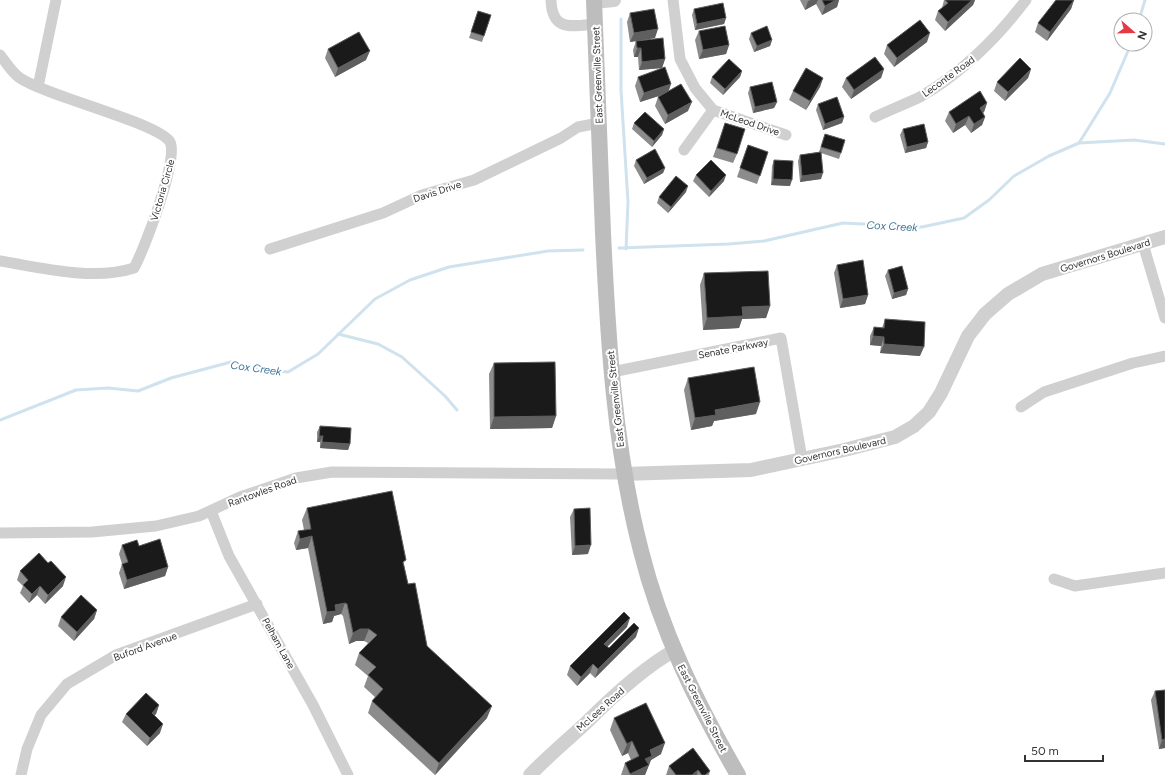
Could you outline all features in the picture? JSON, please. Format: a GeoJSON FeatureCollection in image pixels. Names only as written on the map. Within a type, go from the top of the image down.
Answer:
{"type":"FeatureCollection","features":[{"type":"Feature","properties":{"kind":"main road","name":"East Greenville Street"},"geometry":{"type":"LineString","coordinates":[[594,1],[608,334],[623,474],[641,552],[658,606],[688,682],[738,775]]}},
{"type":"Feature","properties":{"kind":"street"},"geometry":{"type":"LineString","coordinates":[[38,87],[56,0]]}},
{"type":"Feature","properties":{"kind":"street"},"geometry":{"type":"LineString","coordinates":[[552,0],[552,7],[557,21],[566,26],[595,24]]}},
{"type":"Feature","properties":{"kind":"street"},"geometry":{"type":"LineString","coordinates":[[594,1],[614,0]]}},
{"type":"Feature","properties":{"kind":"street","name":"McLeod Drive"},"geometry":{"type":"LineString","coordinates":[[673,0],[680,59],[695,88],[713,110],[786,135]]}},
{"type":"Feature","properties":{"kind":"street","name":"Leconte Road"},"geometry":{"type":"LineString","coordinates":[[875,117],[920,96],[968,64],[1007,25],[1026,0]]}},
{"type":"Feature","properties":{"kind":"street","name":"Victoria Circle"},"geometry":{"type":"LineString","coordinates":[[0,55],[19,78],[38,87],[146,127],[163,135],[170,142],[173,157],[152,227],[143,252],[134,268],[121,273],[103,274],[0,261]]}},
{"type":"Feature","properties":{"kind":"street"},"geometry":{"type":"LineString","coordinates":[[684,150],[713,110]]}},
{"type":"Feature","properties":{"kind":"street","name":"Davis Drive"},"geometry":{"type":"LineString","coordinates":[[270,249],[383,213],[422,195],[474,180],[561,138],[578,127],[599,123]]}},
{"type":"Feature","properties":{"kind":"street","name":"Governors Boulevard"},"geometry":{"type":"LineString","coordinates":[[623,474],[751,470],[881,441],[905,432],[922,420],[936,403],[968,336],[985,314],[1008,294],[1042,274],[1165,238]]}},
{"type":"Feature","properties":{"kind":"street"},"geometry":{"type":"LineString","coordinates":[[1142,244],[1165,318]]}},
{"type":"Feature","properties":{"kind":"street","name":"Senate Parkway"},"geometry":{"type":"LineString","coordinates":[[612,372],[781,338],[802,459]]}},
{"type":"Feature","properties":{"kind":"street"},"geometry":{"type":"LineString","coordinates":[[1021,407],[1044,392],[1133,363],[1165,356]]}},
{"type":"Feature","properties":{"kind":"street","name":"Rantowles Road"},"geometry":{"type":"LineString","coordinates":[[0,533],[92,532],[156,526],[199,516],[240,497],[296,478],[332,472],[623,474]]}},
{"type":"Feature","properties":{"kind":"street","name":"Pelham Lane"},"geometry":{"type":"LineString","coordinates":[[211,511],[229,556],[313,705],[348,775]]}},
{"type":"Feature","properties":{"kind":"street"},"geometry":{"type":"LineString","coordinates":[[1054,579],[1075,586],[1165,573]]}},
{"type":"Feature","properties":{"kind":"street","name":"Buford Avenue"},"geometry":{"type":"LineString","coordinates":[[20,775],[27,749],[41,715],[67,684],[116,655],[257,604]]}},
{"type":"Feature","properties":{"kind":"street","name":"McLees Road"},"geometry":{"type":"LineString","coordinates":[[530,775],[618,693],[658,659],[675,650]]}},
{"type":"Feature","properties":{"kind":"building"},"geometry":{"type":"Polygon","coordinates":[[[822,0],[836,0],[825,6],[822,0]]]}},
{"type":"Feature","properties":{"kind":"building"},"geometry":{"type":"Polygon","coordinates":[[[945,0],[972,0],[948,22],[938,11],[948,3],[945,0]]]}},
{"type":"Feature","properties":{"kind":"building"},"geometry":{"type":"Polygon","coordinates":[[[1056,0],[1074,0],[1050,32],[1038,23],[1056,0]]]}},
{"type":"Feature","properties":{"kind":"building"},"geometry":{"type":"Polygon","coordinates":[[[723,3],[726,18],[697,24],[694,9],[723,3]]]}},
{"type":"Feature","properties":{"kind":"building"},"geometry":{"type":"Polygon","coordinates":[[[654,9],[658,29],[634,33],[630,13],[654,9]]]}},
{"type":"Feature","properties":{"kind":"building"},"geometry":{"type":"Polygon","coordinates":[[[478,11],[491,15],[484,36],[471,32],[478,11]]]}},
{"type":"Feature","properties":{"kind":"building"},"geometry":{"type":"Polygon","coordinates":[[[920,20],[930,33],[897,58],[887,45],[920,20]]]}},
{"type":"Feature","properties":{"kind":"building"},"geometry":{"type":"Polygon","coordinates":[[[725,26],[729,45],[703,50],[699,31],[725,26]]]}},
{"type":"Feature","properties":{"kind":"building"},"geometry":{"type":"Polygon","coordinates":[[[767,26],[772,40],[757,46],[751,33],[767,26]]]}},
{"type":"Feature","properties":{"kind":"building"},"geometry":{"type":"Polygon","coordinates":[[[359,32],[370,51],[338,68],[328,49],[359,32]]]}},
{"type":"Feature","properties":{"kind":"building"},"geometry":{"type":"Polygon","coordinates":[[[663,38],[665,59],[642,62],[641,48],[637,48],[636,41],[663,38]]]}},
{"type":"Feature","properties":{"kind":"building"},"geometry":{"type":"Polygon","coordinates":[[[875,57],[884,69],[854,90],[846,78],[875,57]]]}},
{"type":"Feature","properties":{"kind":"building"},"geometry":{"type":"Polygon","coordinates":[[[1020,58],[1031,69],[1008,92],[997,82],[1020,58]]]}},
{"type":"Feature","properties":{"kind":"building"},"geometry":{"type":"Polygon","coordinates":[[[729,59],[742,71],[725,89],[712,77],[729,59]]]}},
{"type":"Feature","properties":{"kind":"building"},"geometry":{"type":"Polygon","coordinates":[[[665,67],[671,84],[644,93],[638,77],[665,67]]]}},
{"type":"Feature","properties":{"kind":"building"},"geometry":{"type":"Polygon","coordinates":[[[806,68],[823,78],[810,101],[793,91],[806,68]]]}},
{"type":"Feature","properties":{"kind":"building"},"geometry":{"type":"Polygon","coordinates":[[[772,82],[777,102],[755,107],[750,87],[772,82]]]}},
{"type":"Feature","properties":{"kind":"building"},"geometry":{"type":"Polygon","coordinates":[[[681,84],[692,102],[668,115],[658,97],[681,84]]]}},
{"type":"Feature","properties":{"kind":"building"},"geometry":{"type":"Polygon","coordinates":[[[980,91],[987,103],[980,108],[985,117],[974,124],[969,116],[956,124],[949,112],[980,91]]]}},
{"type":"Feature","properties":{"kind":"building"},"geometry":{"type":"Polygon","coordinates":[[[837,97],[844,117],[825,124],[818,104],[837,97]]]}},
{"type":"Feature","properties":{"kind":"building"},"geometry":{"type":"Polygon","coordinates":[[[645,112],[664,129],[654,141],[634,123],[645,112]]]}},
{"type":"Feature","properties":{"kind":"building"},"geometry":{"type":"Polygon","coordinates":[[[725,123],[745,129],[737,154],[717,148],[725,123]]]}},
{"type":"Feature","properties":{"kind":"building"},"geometry":{"type":"Polygon","coordinates":[[[924,124],[928,142],[907,147],[903,129],[924,124]]]}},
{"type":"Feature","properties":{"kind":"building"},"geometry":{"type":"Polygon","coordinates":[[[825,134],[845,140],[841,153],[821,147],[825,134]]]}},
{"type":"Feature","properties":{"kind":"building"},"geometry":{"type":"Polygon","coordinates":[[[748,145],[768,152],[760,176],[740,168],[748,145]]]}},
{"type":"Feature","properties":{"kind":"building"},"geometry":{"type":"Polygon","coordinates":[[[655,149],[665,168],[647,178],[636,160],[655,149]]]}},
{"type":"Feature","properties":{"kind":"building"},"geometry":{"type":"Polygon","coordinates":[[[821,152],[823,173],[802,176],[800,155],[821,152]]]}},
{"type":"Feature","properties":{"kind":"building"},"geometry":{"type":"Polygon","coordinates":[[[711,160],[726,175],[711,191],[696,175],[711,160]]]}},
{"type":"Feature","properties":{"kind":"building"},"geometry":{"type":"Polygon","coordinates":[[[774,160],[793,161],[792,180],[773,179],[774,160]]]}},
{"type":"Feature","properties":{"kind":"building"},"geometry":{"type":"Polygon","coordinates":[[[676,176],[688,186],[671,207],[659,197],[676,176]]]}},
{"type":"Feature","properties":{"kind":"building"},"geometry":{"type":"Polygon","coordinates":[[[863,260],[868,295],[843,299],[837,265],[863,260]]]}},
{"type":"Feature","properties":{"kind":"building"},"geometry":{"type":"Polygon","coordinates":[[[902,266],[908,289],[894,293],[888,270],[902,266]]]}},
{"type":"Feature","properties":{"kind":"building"},"geometry":{"type":"Polygon","coordinates":[[[768,271],[770,306],[742,307],[743,316],[707,318],[704,273],[768,271]]]}},
{"type":"Feature","properties":{"kind":"building"},"geometry":{"type":"Polygon","coordinates":[[[885,319],[925,322],[924,347],[884,344],[884,337],[873,336],[874,327],[884,328],[885,319]]]}},
{"type":"Feature","properties":{"kind":"building"},"geometry":{"type":"Polygon","coordinates":[[[555,362],[556,416],[494,417],[494,363],[555,362]]]}},
{"type":"Feature","properties":{"kind":"building"},"geometry":{"type":"Polygon","coordinates":[[[754,367],[760,402],[715,410],[716,415],[695,418],[688,378],[754,367]]]}},
{"type":"Feature","properties":{"kind":"building"},"geometry":{"type":"Polygon","coordinates":[[[320,426],[351,428],[350,444],[322,442],[323,436],[319,436],[320,426]]]}},
{"type":"Feature","properties":{"kind":"building"},"geometry":{"type":"Polygon","coordinates":[[[392,491],[406,560],[403,562],[408,584],[415,583],[427,646],[492,706],[439,763],[372,701],[383,689],[368,675],[376,667],[359,653],[377,635],[369,629],[360,629],[353,633],[347,604],[345,603],[335,605],[336,611],[327,612],[312,536],[300,539],[298,531],[311,529],[307,508],[392,491]]]}},
{"type":"Feature","properties":{"kind":"building"},"geometry":{"type":"Polygon","coordinates":[[[590,508],[591,545],[575,546],[574,509],[590,508]]]}},
{"type":"Feature","properties":{"kind":"building"},"geometry":{"type":"Polygon","coordinates":[[[160,539],[168,567],[127,580],[122,564],[128,562],[122,545],[137,540],[139,546],[160,539]]]}},
{"type":"Feature","properties":{"kind":"building"},"geometry":{"type":"Polygon","coordinates":[[[39,553],[48,563],[51,561],[66,577],[48,595],[40,586],[32,594],[23,585],[28,580],[20,571],[39,553]]]}},
{"type":"Feature","properties":{"kind":"building"},"geometry":{"type":"Polygon","coordinates":[[[81,595],[97,610],[77,632],[61,617],[81,595]]]}},
{"type":"Feature","properties":{"kind":"building"},"geometry":{"type":"Polygon","coordinates":[[[624,612],[630,618],[604,644],[609,648],[634,623],[639,628],[598,669],[593,664],[581,677],[570,666],[624,612]]]}},
{"type":"Feature","properties":{"kind":"building"},"geometry":{"type":"Polygon","coordinates":[[[1165,690],[1165,739],[1162,740],[1155,691],[1165,690]]]}},
{"type":"Feature","properties":{"kind":"building"},"geometry":{"type":"Polygon","coordinates":[[[146,693],[159,705],[152,713],[163,724],[150,738],[126,714],[146,693]]]}},
{"type":"Feature","properties":{"kind":"building"},"geometry":{"type":"Polygon","coordinates":[[[646,703],[665,743],[650,750],[652,756],[645,759],[649,765],[630,774],[625,763],[639,756],[632,741],[627,744],[614,718],[646,703]]]}},
{"type":"Feature","properties":{"kind":"building"},"geometry":{"type":"Polygon","coordinates":[[[693,748],[710,771],[705,775],[702,775],[698,770],[692,775],[676,775],[669,766],[693,748]]]}},
{"type":"Feature","properties":{"kind":"waterway"},"geometry":{"type":"LineString","coordinates":[[1141,12],[1145,0]]}},
{"type":"Feature","properties":{"kind":"waterway"},"geometry":{"type":"LineString","coordinates":[[621,19],[621,90],[628,202],[626,249]]}},
{"type":"Feature","properties":{"kind":"waterway"},"geometry":{"type":"LineString","coordinates":[[1079,143],[1110,93],[1128,52]]}},
{"type":"Feature","properties":{"kind":"waterway","name":"Cox Creek"},"geometry":{"type":"LineString","coordinates":[[619,248],[729,244],[764,241],[843,223],[922,227],[964,218],[989,200],[1014,176],[1049,156],[1079,143],[1134,140],[1165,144]]}},
{"type":"Feature","properties":{"kind":"waterway","name":"Cox Creek"},"geometry":{"type":"LineString","coordinates":[[0,420],[76,390],[108,388],[138,391],[171,378],[231,362],[258,369],[288,372],[318,354],[375,299],[410,280],[449,267],[548,251],[583,250]]}},
{"type":"Feature","properties":{"kind":"waterway"},"geometry":{"type":"LineString","coordinates":[[338,334],[378,344],[402,357],[445,396],[457,410]]}}]}
